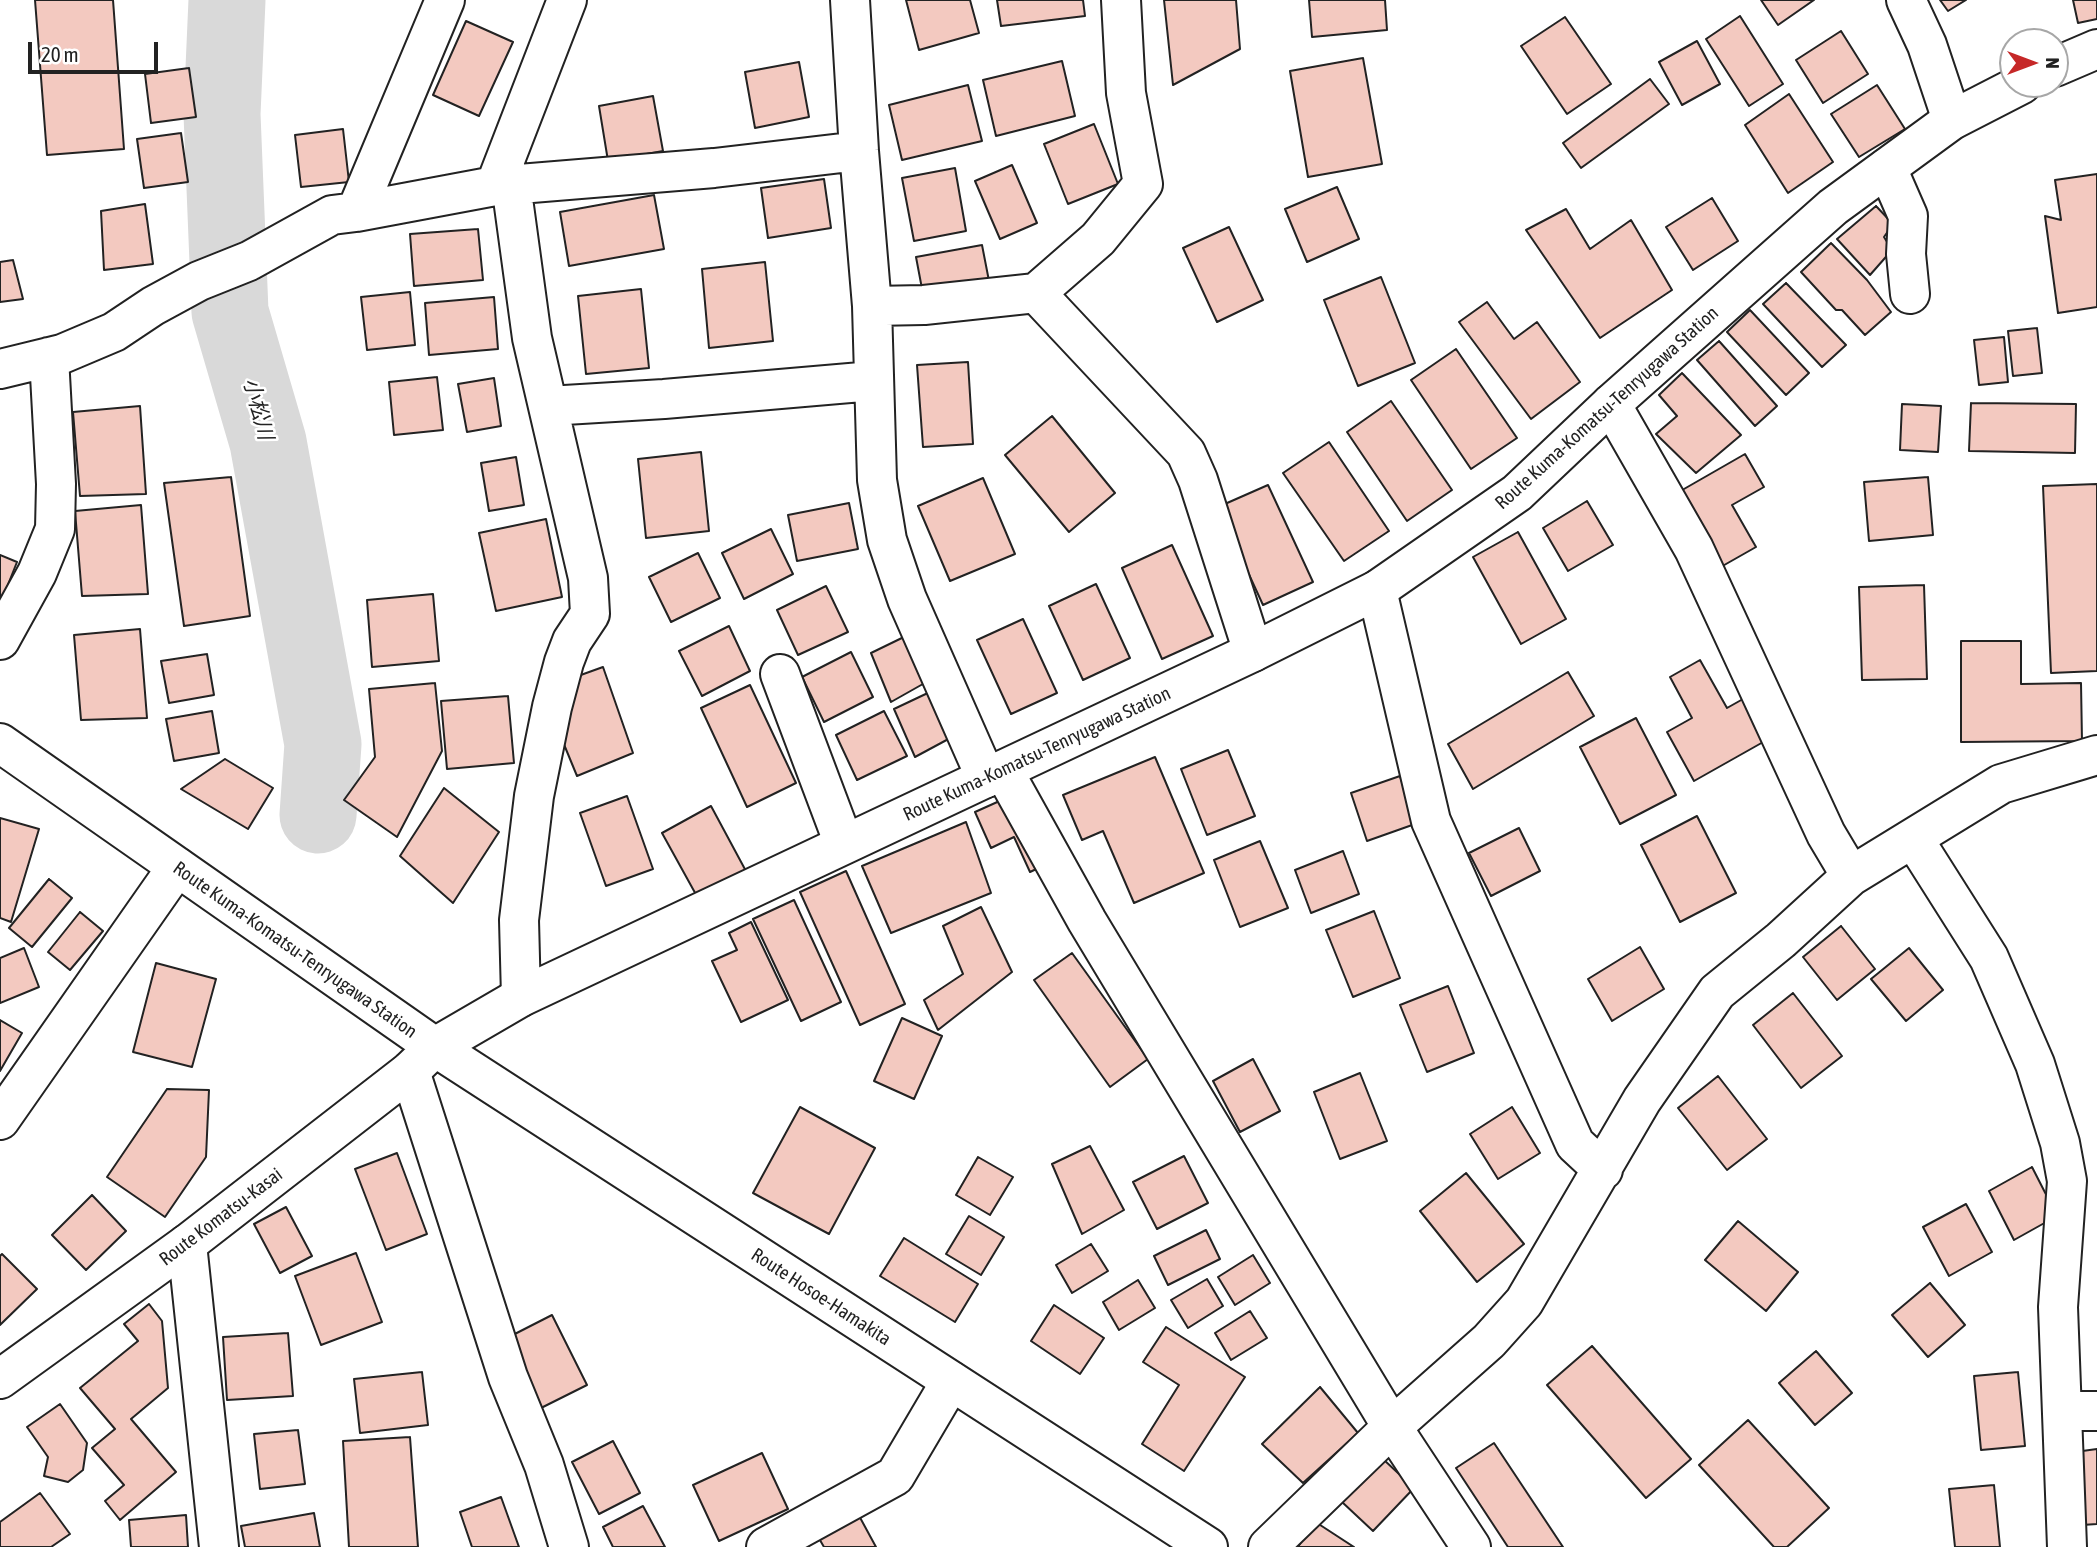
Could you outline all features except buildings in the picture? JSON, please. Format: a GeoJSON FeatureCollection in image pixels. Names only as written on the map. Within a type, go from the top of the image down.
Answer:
{"type":"FeatureCollection","features":[{"type":"Feature","properties":{"kind":"street"},"geometry":{"type":"LineString","coordinates":[[356,212],[445,0]]}},
{"type":"Feature","properties":{"kind":"street"},"geometry":{"type":"LineString","coordinates":[[521,997],[519,920],[534,796],[564,662],[572,641],[590,614],[588,578],[531,338],[503,185],[567,0]]}},
{"type":"Feature","properties":{"kind":"street"},"geometry":{"type":"LineString","coordinates":[[850,0],[872,306],[877,480],[887,540],[907,599],[994,774],[1087,921],[1392,1427],[1471,1547]]}},
{"type":"Feature","properties":{"kind":"street"},"geometry":{"type":"LineString","coordinates":[[872,306],[924,305],[1036,293],[1098,239],[1143,184],[1126,93],[1121,0]]}},
{"type":"Feature","properties":{"kind":"street"},"geometry":{"type":"LineString","coordinates":[[1906,0],[1927,45],[1952,120]]}},
{"type":"Feature","properties":{"kind":"street"},"geometry":{"type":"LineString","coordinates":[[2069,61],[2097,49]]}},
{"type":"Feature","properties":{"kind":"street","name":"Route Kuma-Komatsu-Tenryugawa Station"},"geometry":{"type":"LineString","coordinates":[[0,743],[177,867],[422,1059],[521,997],[1252,652],[1377,590],[1517,493],[1611,404],[1833,207],[1952,120],[1999,96]]}},
{"type":"Feature","properties":{"kind":"street"},"geometry":{"type":"LineString","coordinates":[[0,369],[49,357],[114,332],[153,306],[199,281],[249,261],[332,215],[503,185],[714,168],[859,151]]}},
{"type":"Feature","properties":{"kind":"street"},"geometry":{"type":"LineString","coordinates":[[1887,168],[1908,216],[1906,254],[1910,294]]}},
{"type":"Feature","properties":{"kind":"street"},"geometry":{"type":"LineString","coordinates":[[1036,293],[1186,453],[1198,480],[1252,652]]}},
{"type":"Feature","properties":{"kind":"street"},"geometry":{"type":"LineString","coordinates":[[0,640],[37,573],[55,529],[56,484],[49,357]]}},
{"type":"Feature","properties":{"kind":"street"},"geometry":{"type":"LineString","coordinates":[[548,406],[873,381]]}},
{"type":"Feature","properties":{"kind":"street"},"geometry":{"type":"LineString","coordinates":[[1611,404],[1694,549],[1826,834],[1851,876]]}},
{"type":"Feature","properties":{"kind":"street"},"geometry":{"type":"LineString","coordinates":[[1377,590],[1431,821],[1575,1144],[1603,1170]]}},
{"type":"Feature","properties":{"kind":"street"},"geometry":{"type":"LineString","coordinates":[[780,674],[844,844]]}},
{"type":"Feature","properties":{"kind":"street"},"geometry":{"type":"LineString","coordinates":[[1268,1547],[1392,1427],[1489,1341],[1524,1302],[1642,1100],[1717,992],[1781,940],[1851,876],[2001,785],[2097,755]]}},
{"type":"Feature","properties":{"kind":"street"},"geometry":{"type":"LineString","coordinates":[[1913,838],[1989,958],[2035,1065],[2060,1143],[2067,1181],[2058,1307],[2079,1411],[2067,1547]]}},
{"type":"Feature","properties":{"kind":"street"},"geometry":{"type":"LineString","coordinates":[[0,1120],[177,867]]}},
{"type":"Feature","properties":{"kind":"street"},"geometry":{"type":"LineString","coordinates":[[422,1059],[508,1377],[544,1465],[569,1547]]}},
{"type":"Feature","properties":{"kind":"street","name":"Route Komatsu-Kasai"},"geometry":{"type":"LineString","coordinates":[[0,1379],[187,1244],[422,1059]]}},
{"type":"Feature","properties":{"kind":"street","name":"Route Hosoe-Hamakita"},"geometry":{"type":"LineString","coordinates":[[422,1059],[951,1381],[1208,1547]]}},
{"type":"Feature","properties":{"kind":"street"},"geometry":{"type":"LineString","coordinates":[[187,1244],[219,1547]]}},
{"type":"Feature","properties":{"kind":"street"},"geometry":{"type":"LineString","coordinates":[[766,1547],[895,1476],[951,1381]]}},
{"type":"Feature","properties":{"kind":"waterway","name":"小松川"},"geometry":{"type":"LineString","coordinates":[[227,0],[222,114],[230,312],[268,442],[323,744],[318,815]]}}]}
